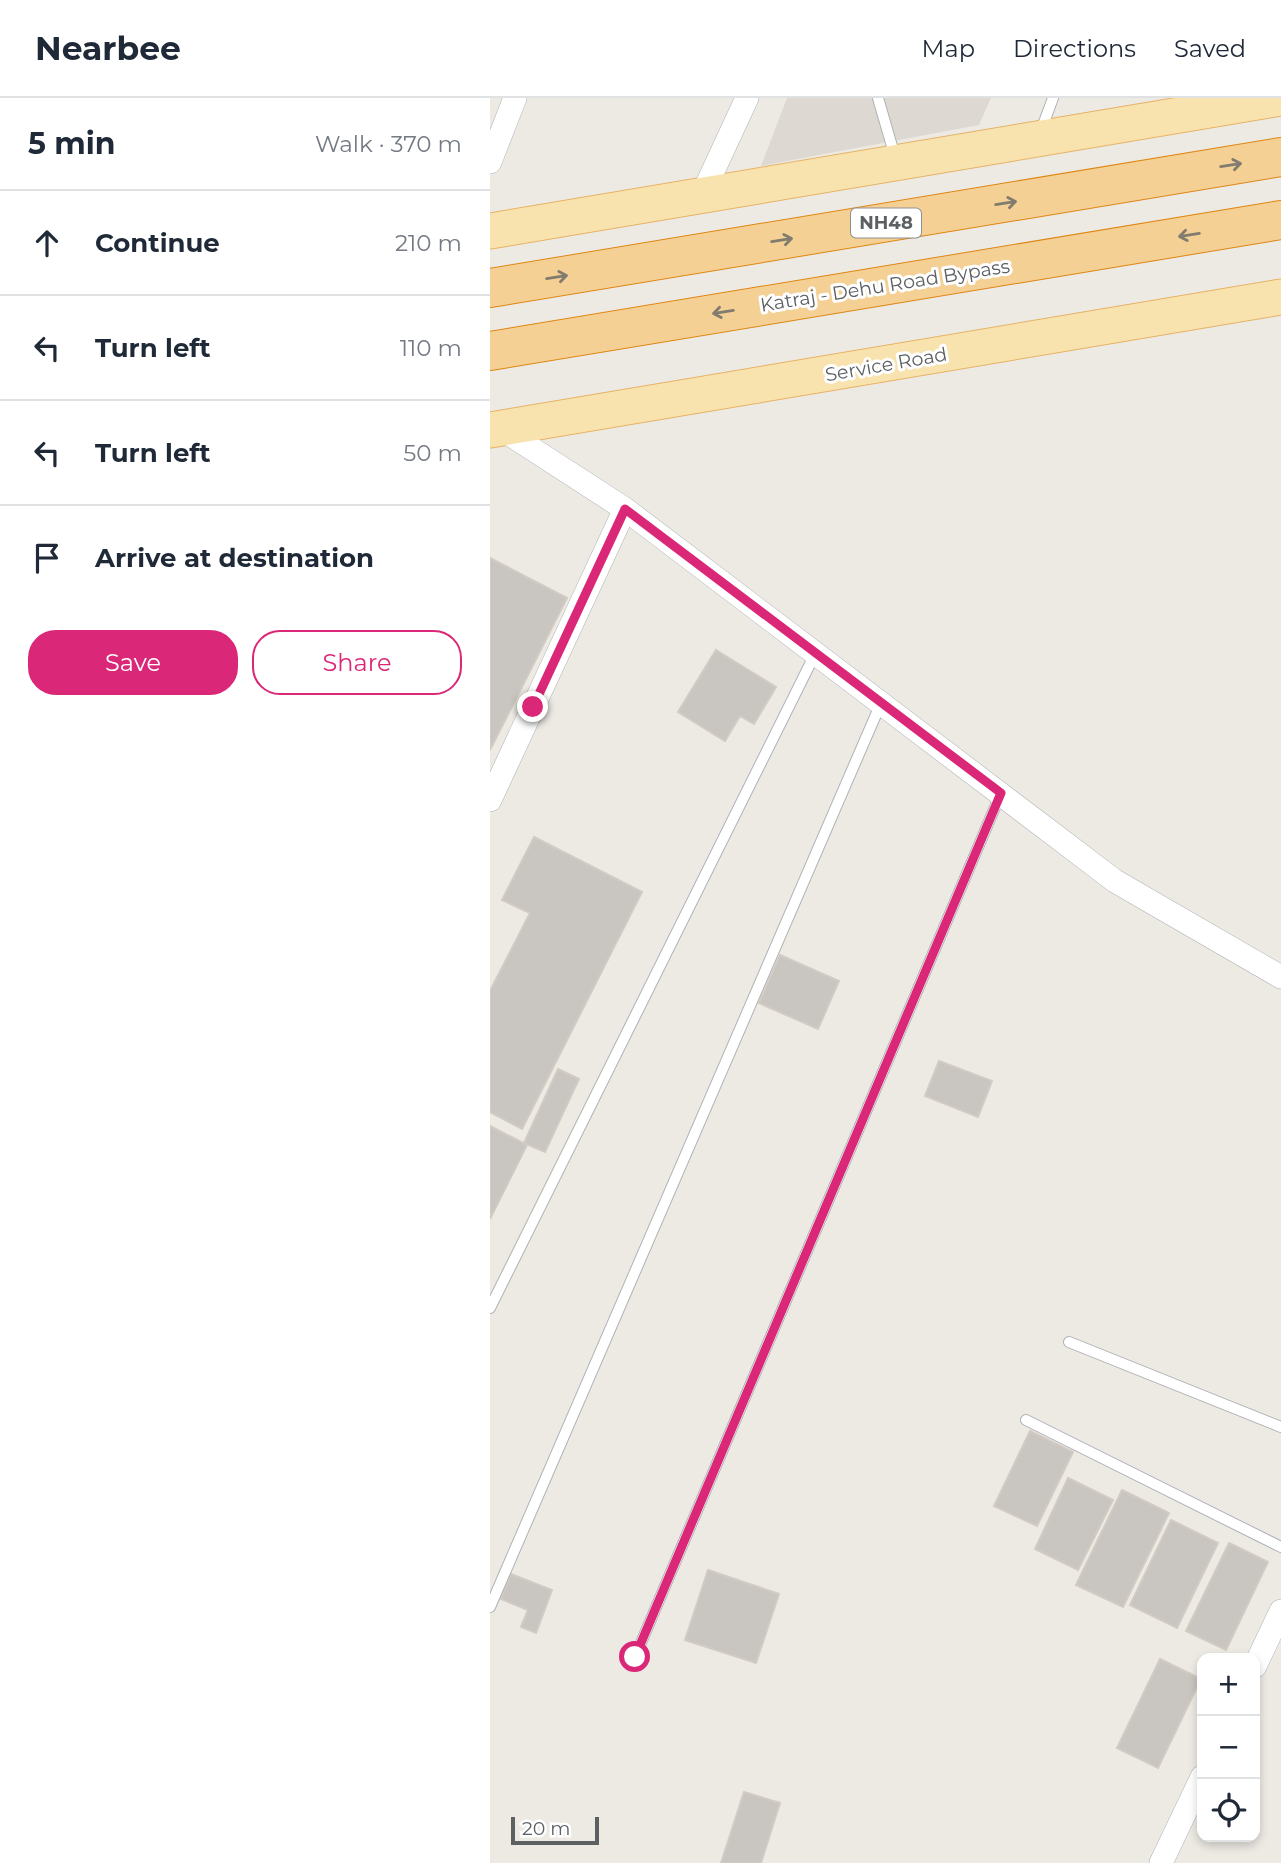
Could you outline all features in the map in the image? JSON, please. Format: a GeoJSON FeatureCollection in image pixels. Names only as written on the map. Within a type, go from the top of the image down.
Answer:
{"type":"FeatureCollection","features":[{"type":"Feature","properties":{"kind":"highway","name":"NH48"},"geometry":{"type":"LineString","coordinates":[[490,288],[1281,157]]}},
{"type":"Feature","properties":{"kind":"highway","name":"Katraj - Dehu Road Bypass"},"geometry":{"type":"LineString","coordinates":[[495,350],[1281,220]]}},
{"type":"Feature","properties":{"kind":"main road"},"geometry":{"type":"LineString","coordinates":[[490,231],[1281,98]]}},
{"type":"Feature","properties":{"kind":"main road","name":"Service Road"},"geometry":{"type":"LineString","coordinates":[[495,429],[1281,298]]}},
{"type":"Feature","properties":{"kind":"street"},"geometry":{"type":"LineString","coordinates":[[490,162],[515,98]]}},
{"type":"Feature","properties":{"kind":"street"},"geometry":{"type":"LineString","coordinates":[[702,195],[747,98]]}},
{"type":"Feature","properties":{"kind":"street"},"geometry":{"type":"LineString","coordinates":[[495,429],[625,509],[814,654],[882,701],[1115,881],[1281,977]]}},
{"type":"Feature","properties":{"kind":"street"},"geometry":{"type":"LineString","coordinates":[[490,800],[625,509]]}},
{"type":"Feature","properties":{"kind":"street"},"geometry":{"type":"LineString","coordinates":[[1260,1655],[1281,1611]]}},
{"type":"Feature","properties":{"kind":"street"},"geometry":{"type":"LineString","coordinates":[[1161,1863],[1201,1779]]}},
{"type":"Feature","properties":{"kind":"lane"},"geometry":{"type":"LineString","coordinates":[[878,98],[896,163]]}},
{"type":"Feature","properties":{"kind":"lane"},"geometry":{"type":"LineString","coordinates":[[1038,139],[1053,98]]}},
{"type":"Feature","properties":{"kind":"lane"},"geometry":{"type":"LineString","coordinates":[[490,1308],[814,654]]}},
{"type":"Feature","properties":{"kind":"lane"},"geometry":{"type":"LineString","coordinates":[[490,1607],[882,701]]}},
{"type":"Feature","properties":{"kind":"lane"},"geometry":{"type":"LineString","coordinates":[[635,1657],[1001,793]]}},
{"type":"Feature","properties":{"kind":"lane"},"geometry":{"type":"LineString","coordinates":[[1069,1342],[1281,1427]]}},
{"type":"Feature","properties":{"kind":"lane"},"geometry":{"type":"LineString","coordinates":[[1026,1420],[1281,1547]]}},
{"type":"Feature","properties":{"kind":"shaded area"},"geometry":{"type":"Polygon","coordinates":[[[787,98],[991,98],[979,125],[761,166],[787,98]]]}},
{"type":"Feature","properties":{"kind":"building"},"geometry":{"type":"Polygon","coordinates":[[[490,558],[567,598],[490,750],[490,558]]]}},
{"type":"Feature","properties":{"kind":"building"},"geometry":{"type":"Polygon","coordinates":[[[716,650],[776,687],[754,724],[740,716],[725,741],[678,712],[716,650]]]}},
{"type":"Feature","properties":{"kind":"building"},"geometry":{"type":"Polygon","coordinates":[[[534,837],[642,892],[522,1129],[490,1112],[490,991],[530,913],[502,900],[534,837]]]}},
{"type":"Feature","properties":{"kind":"building"},"geometry":{"type":"Polygon","coordinates":[[[780,955],[839,981],[818,1029],[759,1003],[780,955]]]}},
{"type":"Feature","properties":{"kind":"building"},"geometry":{"type":"Polygon","coordinates":[[[939,1061],[992,1081],[978,1117],[925,1096],[939,1061]]]}},
{"type":"Feature","properties":{"kind":"building"},"geometry":{"type":"Polygon","coordinates":[[[558,1069],[579,1079],[545,1152],[524,1143],[558,1069]]]}},
{"type":"Feature","properties":{"kind":"building"},"geometry":{"type":"Polygon","coordinates":[[[490,1126],[527,1145],[490,1219],[490,1126]]]}},
{"type":"Feature","properties":{"kind":"building"},"geometry":{"type":"Polygon","coordinates":[[[1030,1431],[1073,1452],[1037,1526],[994,1506],[1030,1431]]]}},
{"type":"Feature","properties":{"kind":"building"},"geometry":{"type":"Polygon","coordinates":[[[1068,1478],[1113,1500],[1078,1570],[1035,1549],[1068,1478]]]}},
{"type":"Feature","properties":{"kind":"building"},"geometry":{"type":"Polygon","coordinates":[[[1122,1490],[1169,1513],[1123,1607],[1076,1585],[1122,1490]]]}},
{"type":"Feature","properties":{"kind":"building"},"geometry":{"type":"Polygon","coordinates":[[[1171,1520],[1218,1543],[1177,1628],[1130,1605],[1171,1520]]]}},
{"type":"Feature","properties":{"kind":"building"},"geometry":{"type":"Polygon","coordinates":[[[1229,1543],[1268,1562],[1226,1650],[1186,1631],[1229,1543]]]}},
{"type":"Feature","properties":{"kind":"building"},"geometry":{"type":"Polygon","coordinates":[[[708,1570],[779,1594],[756,1663],[685,1640],[708,1570]]]}},
{"type":"Feature","properties":{"kind":"building"},"geometry":{"type":"Polygon","coordinates":[[[511,1574],[552,1590],[536,1633],[521,1627],[528,1610],[501,1599],[511,1574]]]}},
{"type":"Feature","properties":{"kind":"building"},"geometry":{"type":"Polygon","coordinates":[[[1160,1659],[1197,1677],[1197,1687],[1158,1768],[1117,1748],[1160,1659]]]}},
{"type":"Feature","properties":{"kind":"building"},"geometry":{"type":"Polygon","coordinates":[[[744,1792],[780,1803],[761,1863],[721,1863],[744,1792]]]}},
{"type":"Feature","properties":{"kind":"route"},"geometry":{"type":"LineString","coordinates":[[533,707],[625,509],[1001,793],[635,1657]]}}]}
